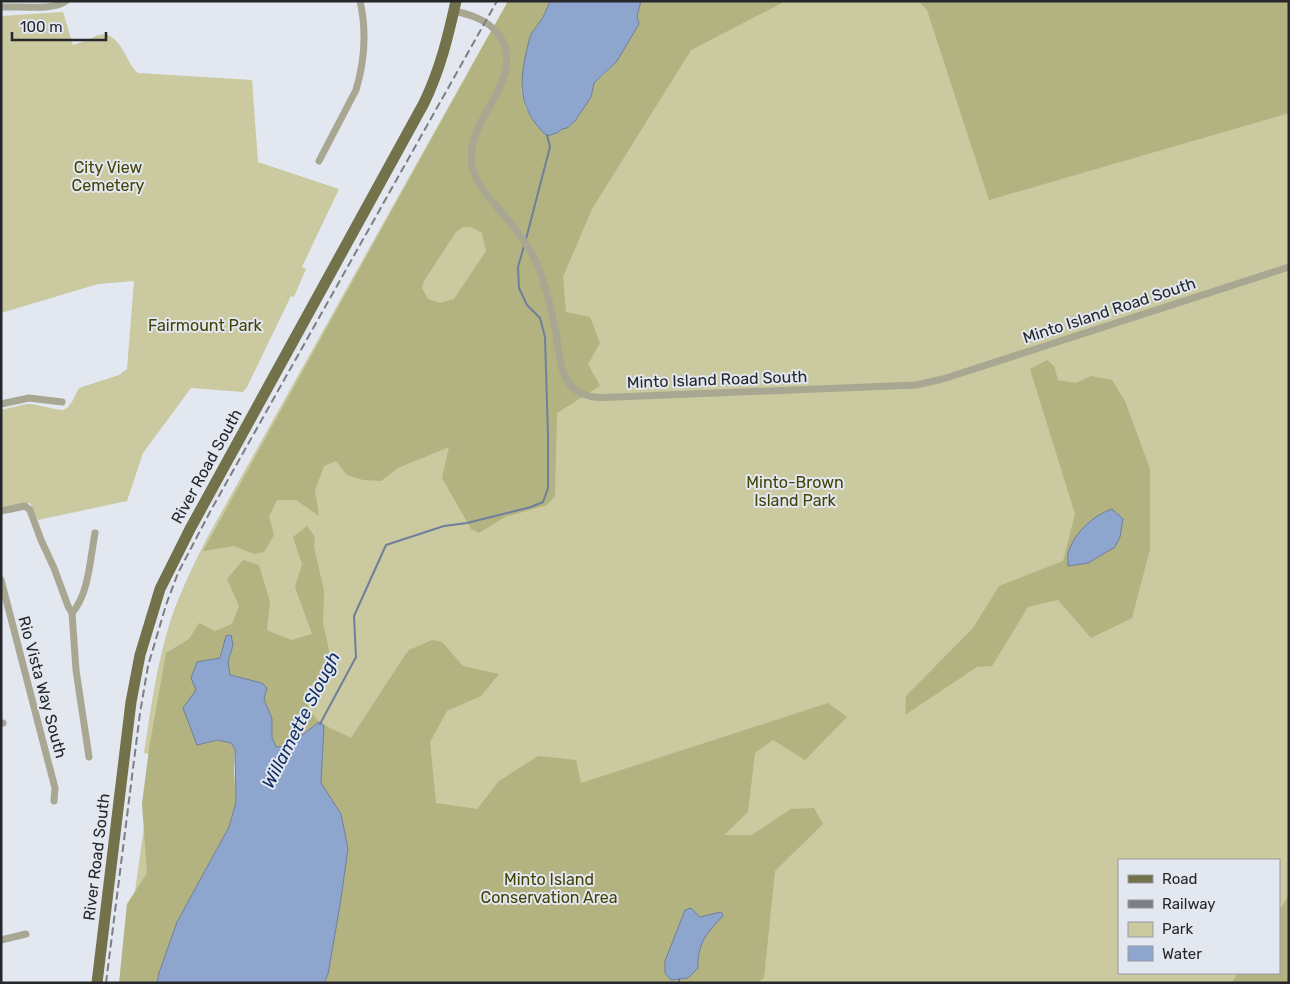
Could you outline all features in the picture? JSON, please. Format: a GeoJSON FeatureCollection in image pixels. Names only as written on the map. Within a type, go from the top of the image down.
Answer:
{"type":"FeatureCollection","features":[{"type":"Feature","properties":{"kind":"main road","name":"River Road South"},"geometry":{"type":"LineString","coordinates":[[97,983],[131,702],[140,655],[160,590],[190,529],[424,103],[442,60],[455,6]]}},
{"type":"Feature","properties":{"kind":"street"},"geometry":{"type":"LineString","coordinates":[[1,7],[46,6],[61,4],[66,1]]}},
{"type":"Feature","properties":{"kind":"street"},"geometry":{"type":"LineString","coordinates":[[319,161],[356,90],[360,78],[364,61],[365,31],[360,1]]}},
{"type":"Feature","properties":{"kind":"street","name":"Minto Island Road South"},"geometry":{"type":"LineString","coordinates":[[455,6],[490,25],[502,39],[508,61],[506,71],[475,134],[471,147],[472,170],[481,188],[503,214],[538,265],[553,319],[560,361],[570,385],[587,396],[600,398],[873,387],[926,383],[1289,267]]}},
{"type":"Feature","properties":{"kind":"street"},"geometry":{"type":"LineString","coordinates":[[1,404],[29,398],[62,402]]}},
{"type":"Feature","properties":{"kind":"street"},"geometry":{"type":"LineString","coordinates":[[1,511],[28,507],[40,540],[54,568],[72,613],[76,670],[89,757]]}},
{"type":"Feature","properties":{"kind":"street"},"geometry":{"type":"LineString","coordinates":[[72,613],[84,595],[94,533]]}},
{"type":"Feature","properties":{"kind":"street","name":"Rio Vista Way South"},"geometry":{"type":"LineString","coordinates":[[1,580],[55,788],[54,801]]}},
{"type":"Feature","properties":{"kind":"street"},"geometry":{"type":"LineString","coordinates":[[1,940],[26,934]]}},
{"type":"Feature","properties":{"kind":"green space"},"geometry":{"type":"Polygon","coordinates":[[[508,1],[550,1],[527,48],[521,90],[525,108],[538,128],[557,133],[569,127],[575,121],[591,97],[594,83],[607,72],[639,24],[637,16],[641,1],[786,1],[691,50],[592,209],[563,277],[566,312],[590,317],[600,343],[588,364],[600,386],[557,413],[555,496],[547,505],[505,517],[479,533],[471,529],[442,478],[449,447],[398,468],[381,481],[363,480],[347,475],[336,461],[324,466],[315,490],[319,516],[296,500],[277,500],[269,516],[274,535],[264,552],[254,554],[234,546],[203,551],[508,1]],[[463,227],[456,232],[424,281],[422,288],[428,299],[440,303],[454,299],[486,251],[482,233],[471,227],[463,227]]]}},
{"type":"Feature","properties":{"kind":"green space","name":"Minto-Brown Island Park"},"geometry":{"type":"Polygon","coordinates":[[[513,1],[1289,1],[1289,983],[324,983],[328,974],[319,722],[288,746],[218,740],[133,906],[154,755],[144,753],[153,694],[170,623],[189,574],[207,538],[488,36],[513,1]]]}},
{"type":"Feature","properties":{"kind":"green space"},"geometry":{"type":"Polygon","coordinates":[[[918,1],[1289,1],[1289,113],[989,200],[927,10],[918,1]]]}},
{"type":"Feature","properties":{"kind":"green space"},"geometry":{"type":"Polygon","coordinates":[[[63,12],[73,45],[99,35],[112,37],[122,48],[133,68],[138,73],[252,80],[258,162],[339,189],[302,267],[306,269],[294,297],[291,296],[246,389],[243,392],[191,388],[143,453],[127,501],[38,520],[30,503],[1,508],[1,410],[28,404],[63,410],[71,404],[79,388],[119,375],[127,369],[134,281],[98,284],[1,313],[1,16],[63,12]]]}},
{"type":"Feature","properties":{"kind":"green space"},"geometry":{"type":"Polygon","coordinates":[[[1047,360],[1054,366],[1058,380],[1076,383],[1091,376],[1112,380],[1125,401],[1150,469],[1150,549],[1132,618],[1091,638],[1058,600],[1028,607],[992,666],[977,667],[905,715],[906,696],[973,628],[999,586],[1063,561],[1075,514],[1030,369],[1047,360]]]}},
{"type":"Feature","properties":{"kind":"green space"},"geometry":{"type":"Polygon","coordinates":[[[307,526],[315,537],[314,547],[324,591],[323,623],[329,650],[325,673],[304,692],[310,711],[319,722],[288,746],[276,747],[272,737],[272,719],[264,699],[262,683],[230,676],[228,662],[233,645],[226,636],[220,658],[196,689],[197,745],[223,741],[231,743],[235,749],[236,802],[229,827],[177,922],[157,983],[119,983],[127,904],[147,873],[142,804],[149,749],[166,653],[189,639],[199,623],[215,631],[232,624],[239,606],[227,579],[243,560],[259,565],[270,602],[267,630],[291,640],[312,634],[295,587],[302,564],[293,537],[307,526]]]}},
{"type":"Feature","properties":{"kind":"green space","name":"Minto Island Conservation Area"},"geometry":{"type":"Polygon","coordinates":[[[432,640],[442,642],[463,666],[499,674],[481,696],[447,711],[430,742],[436,803],[477,809],[499,781],[538,756],[576,760],[581,783],[828,703],[847,717],[805,760],[773,740],[755,753],[748,812],[724,835],[752,835],[791,809],[814,808],[823,824],[775,871],[764,978],[756,983],[324,983],[328,974],[321,783],[324,725],[351,738],[409,650],[432,640]]]}},
{"type":"Feature","properties":{"kind":"green space"},"geometry":{"type":"Polygon","coordinates":[[[1289,895],[1289,983],[1231,983],[1237,974],[1280,974],[1280,909],[1289,895]]]}},
{"type":"Feature","properties":{"kind":"water"},"geometry":{"type":"Polygon","coordinates":[[[550,1],[641,1],[637,16],[639,24],[617,61],[594,83],[591,97],[575,121],[567,128],[547,136],[536,125],[524,102],[522,78],[530,37],[550,1]]]}},
{"type":"Feature","properties":{"kind":"water"},"geometry":{"type":"Polygon","coordinates":[[[1112,509],[1123,519],[1120,537],[1115,547],[1088,563],[1068,566],[1068,552],[1076,536],[1092,520],[1112,509]]]}},
{"type":"Feature","properties":{"kind":"water"},"geometry":{"type":"Polygon","coordinates":[[[231,635],[233,645],[228,662],[230,675],[262,683],[267,688],[264,699],[272,719],[272,737],[276,747],[288,746],[319,722],[324,725],[321,783],[341,814],[348,849],[328,974],[324,983],[157,983],[177,922],[229,827],[236,802],[235,749],[231,743],[218,740],[197,745],[183,708],[196,690],[191,678],[197,662],[220,658],[226,636],[231,635]]]}},
{"type":"Feature","properties":{"kind":"water"},"geometry":{"type":"Polygon","coordinates":[[[691,908],[700,917],[721,912],[723,916],[712,928],[701,945],[698,968],[688,978],[671,980],[665,973],[665,961],[685,910],[691,908]]]}},
{"type":"Feature","properties":{"kind":"waterway","name":"Willamette Slough"},"geometry":{"type":"LineString","coordinates":[[526,239],[550,147],[547,135]]}},
{"type":"Feature","properties":{"kind":"waterway","name":"Willamette Slough"},"geometry":{"type":"LineString","coordinates":[[320,724],[356,657],[354,616],[386,545],[444,526],[467,523],[531,507],[543,502],[548,488],[545,337],[540,318],[527,305],[519,288],[518,267],[524,246]]}},
{"type":"Feature","properties":{"kind":"railway"},"geometry":{"type":"LineString","coordinates":[[106,983],[140,713],[148,666],[166,605],[178,573],[211,510],[497,1]]}},
{"type":"Feature","properties":{"kind":"park label","name":"City View Cemetery"},"geometry":{"type":"Point","coordinates":[108,176]}},
{"type":"Feature","properties":{"kind":"park label","name":"Fairmount Park"},"geometry":{"type":"Point","coordinates":[205,325]}}]}
